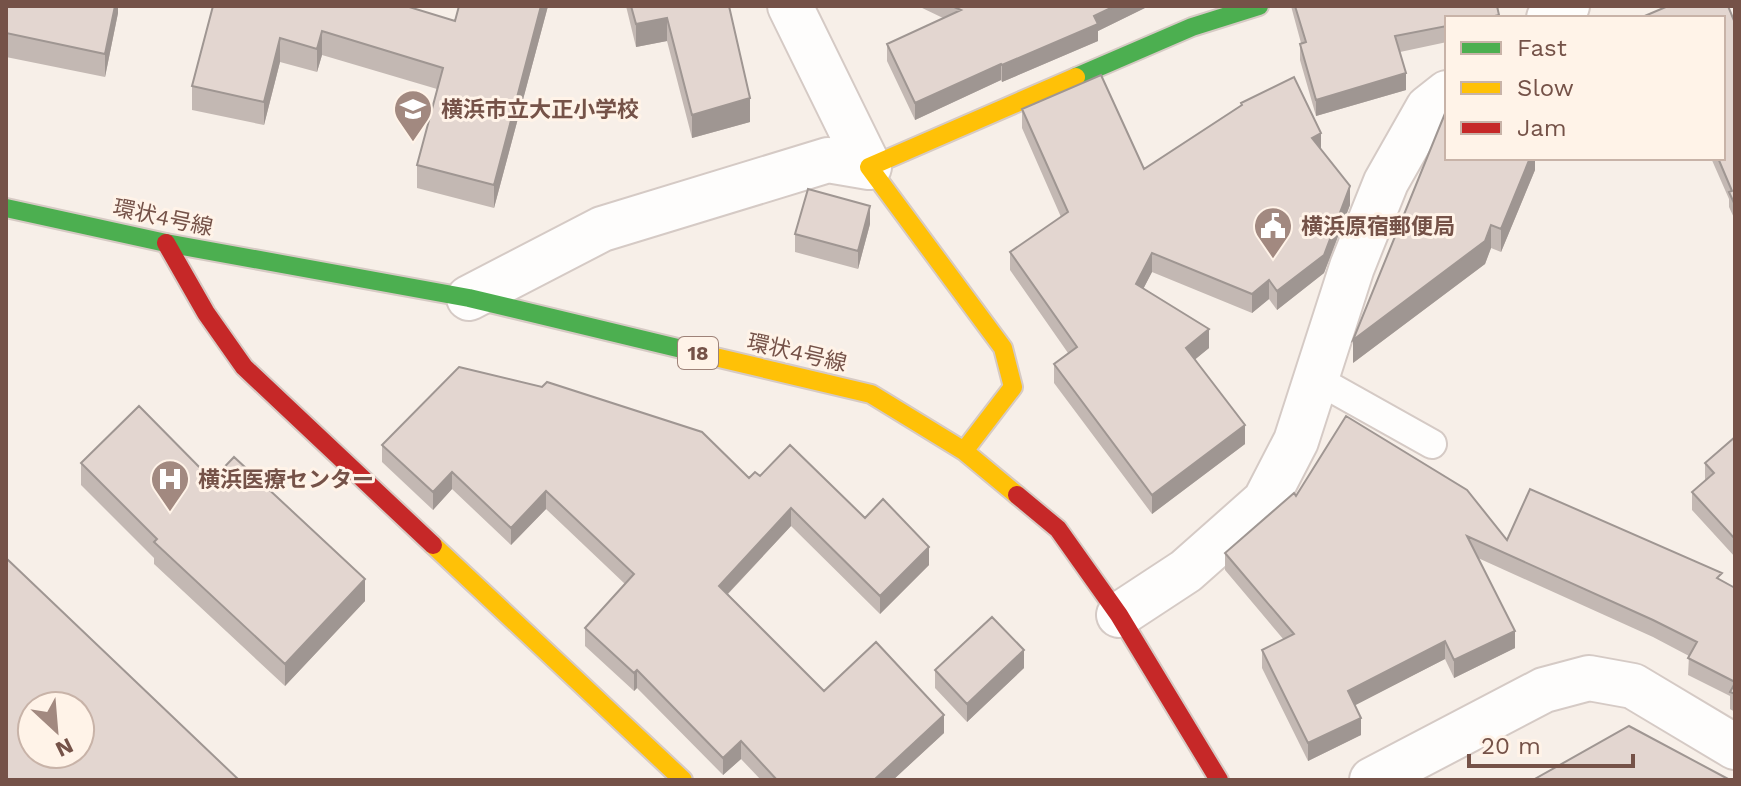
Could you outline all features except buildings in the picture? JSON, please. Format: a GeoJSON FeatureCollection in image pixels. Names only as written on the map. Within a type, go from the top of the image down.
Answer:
{"type":"FeatureCollection","features":[{"type":"Feature","properties":{"kind":"street"},"geometry":{"type":"LineString","coordinates":[[790,6],[869,167],[1003,348],[1013,387],[964,451]]}},
{"type":"Feature","properties":{"kind":"street"},"geometry":{"type":"LineString","coordinates":[[469,298],[602,229],[828,160],[869,167],[1191,17],[1259,6]]}},
{"type":"Feature","properties":{"kind":"street"},"geometry":{"type":"LineString","coordinates":[[1119,615],[1186,571],[1265,501],[1296,441],[1352,267],[1386,182],[1428,108],[1445,95]]}},
{"type":"Feature","properties":{"kind":"street","name":"環状4号線"},"geometry":{"type":"LineString","coordinates":[[6,208],[166,243],[469,298],[871,394],[964,451],[1058,529],[1119,615],[1219,780]]}},
{"type":"Feature","properties":{"kind":"street"},"geometry":{"type":"LineString","coordinates":[[166,243],[206,313],[244,367],[683,780]]}},
{"type":"Feature","properties":{"kind":"street"},"geometry":{"type":"LineString","coordinates":[[1372,780],[1544,690],[1589,678],[1633,686],[1735,747]]}},
{"type":"Feature","properties":{"kind":"lane"},"geometry":{"type":"LineString","coordinates":[[1316,379],[1432,444]]}},
{"type":"Feature","properties":{"kind":"traffic: fast"},"geometry":{"type":"LineString","coordinates":[[1076,77],[1192,27],[1259,6]]}},
{"type":"Feature","properties":{"kind":"traffic: fast"},"geometry":{"type":"LineString","coordinates":[[6,208],[166,243],[469,298],[715,357]]}},
{"type":"Feature","properties":{"kind":"traffic: slow"},"geometry":{"type":"LineString","coordinates":[[964,451],[1013,387],[1003,348],[869,167],[1076,77]]}},
{"type":"Feature","properties":{"kind":"traffic: slow"},"geometry":{"type":"LineString","coordinates":[[715,357],[871,394],[964,451],[1017,495]]}},
{"type":"Feature","properties":{"kind":"traffic: slow"},"geometry":{"type":"LineString","coordinates":[[433,545],[683,780]]}},
{"type":"Feature","properties":{"kind":"traffic: jam"},"geometry":{"type":"LineString","coordinates":[[166,243],[206,313],[244,367],[433,545]]}},
{"type":"Feature","properties":{"kind":"traffic: jam"},"geometry":{"type":"LineString","coordinates":[[1017,495],[1058,529],[1119,615],[1219,780]]}},
{"type":"Feature","properties":{"kind":"place","name":"横浜市立大正小学校"},"geometry":{"type":"Point","coordinates":[413,143]}},
{"type":"Feature","properties":{"kind":"place","name":"横浜原宿郵便局"},"geometry":{"type":"Point","coordinates":[1273,260]}},
{"type":"Feature","properties":{"kind":"place","name":"横浜医療センター"},"geometry":{"type":"Point","coordinates":[170,513]}}]}
